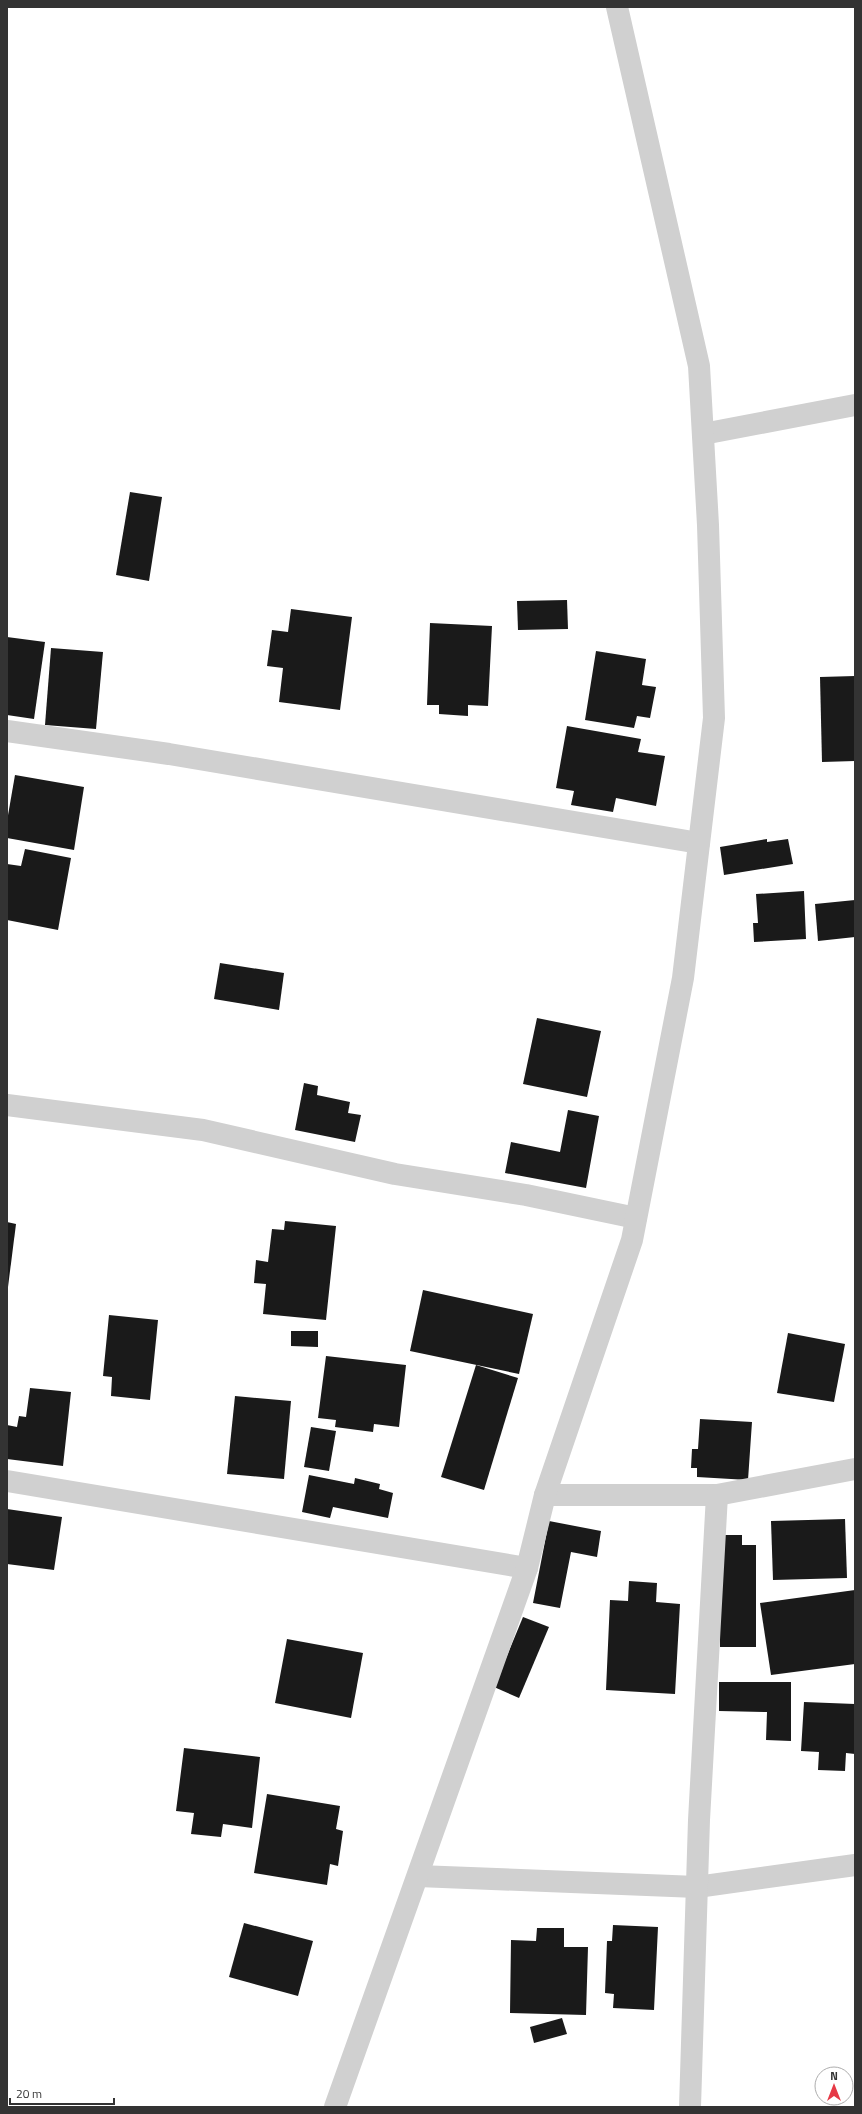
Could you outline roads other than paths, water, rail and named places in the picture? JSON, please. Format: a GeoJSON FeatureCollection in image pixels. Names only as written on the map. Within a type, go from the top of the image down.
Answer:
{"type":"FeatureCollection","features":[{"type":"Feature","properties":{"kind":"street"},"geometry":{"type":"LineString","coordinates":[[335,2107],[527,1568],[545,1495],[632,1240],[684,978],[714,718],[708,525],[699,366],[616,7]]}},
{"type":"Feature","properties":{"kind":"street"},"geometry":{"type":"LineString","coordinates":[[703,434],[855,405]]}},
{"type":"Feature","properties":{"kind":"street"},"geometry":{"type":"LineString","coordinates":[[7,731],[169,754],[699,843]]}},
{"type":"Feature","properties":{"kind":"street"},"geometry":{"type":"LineString","coordinates":[[7,1105],[203,1130],[395,1174],[526,1195],[636,1218]]}},
{"type":"Feature","properties":{"kind":"street"},"geometry":{"type":"LineString","coordinates":[[545,1495],[717,1495],[855,1469]]}},
{"type":"Feature","properties":{"kind":"street"},"geometry":{"type":"LineString","coordinates":[[7,1481],[527,1568]]}},
{"type":"Feature","properties":{"kind":"street"},"geometry":{"type":"LineString","coordinates":[[690,2107],[697,1888],[717,1495]]}},
{"type":"Feature","properties":{"kind":"street"},"geometry":{"type":"LineString","coordinates":[[418,1876],[697,1888],[855,1865]]}}]}
